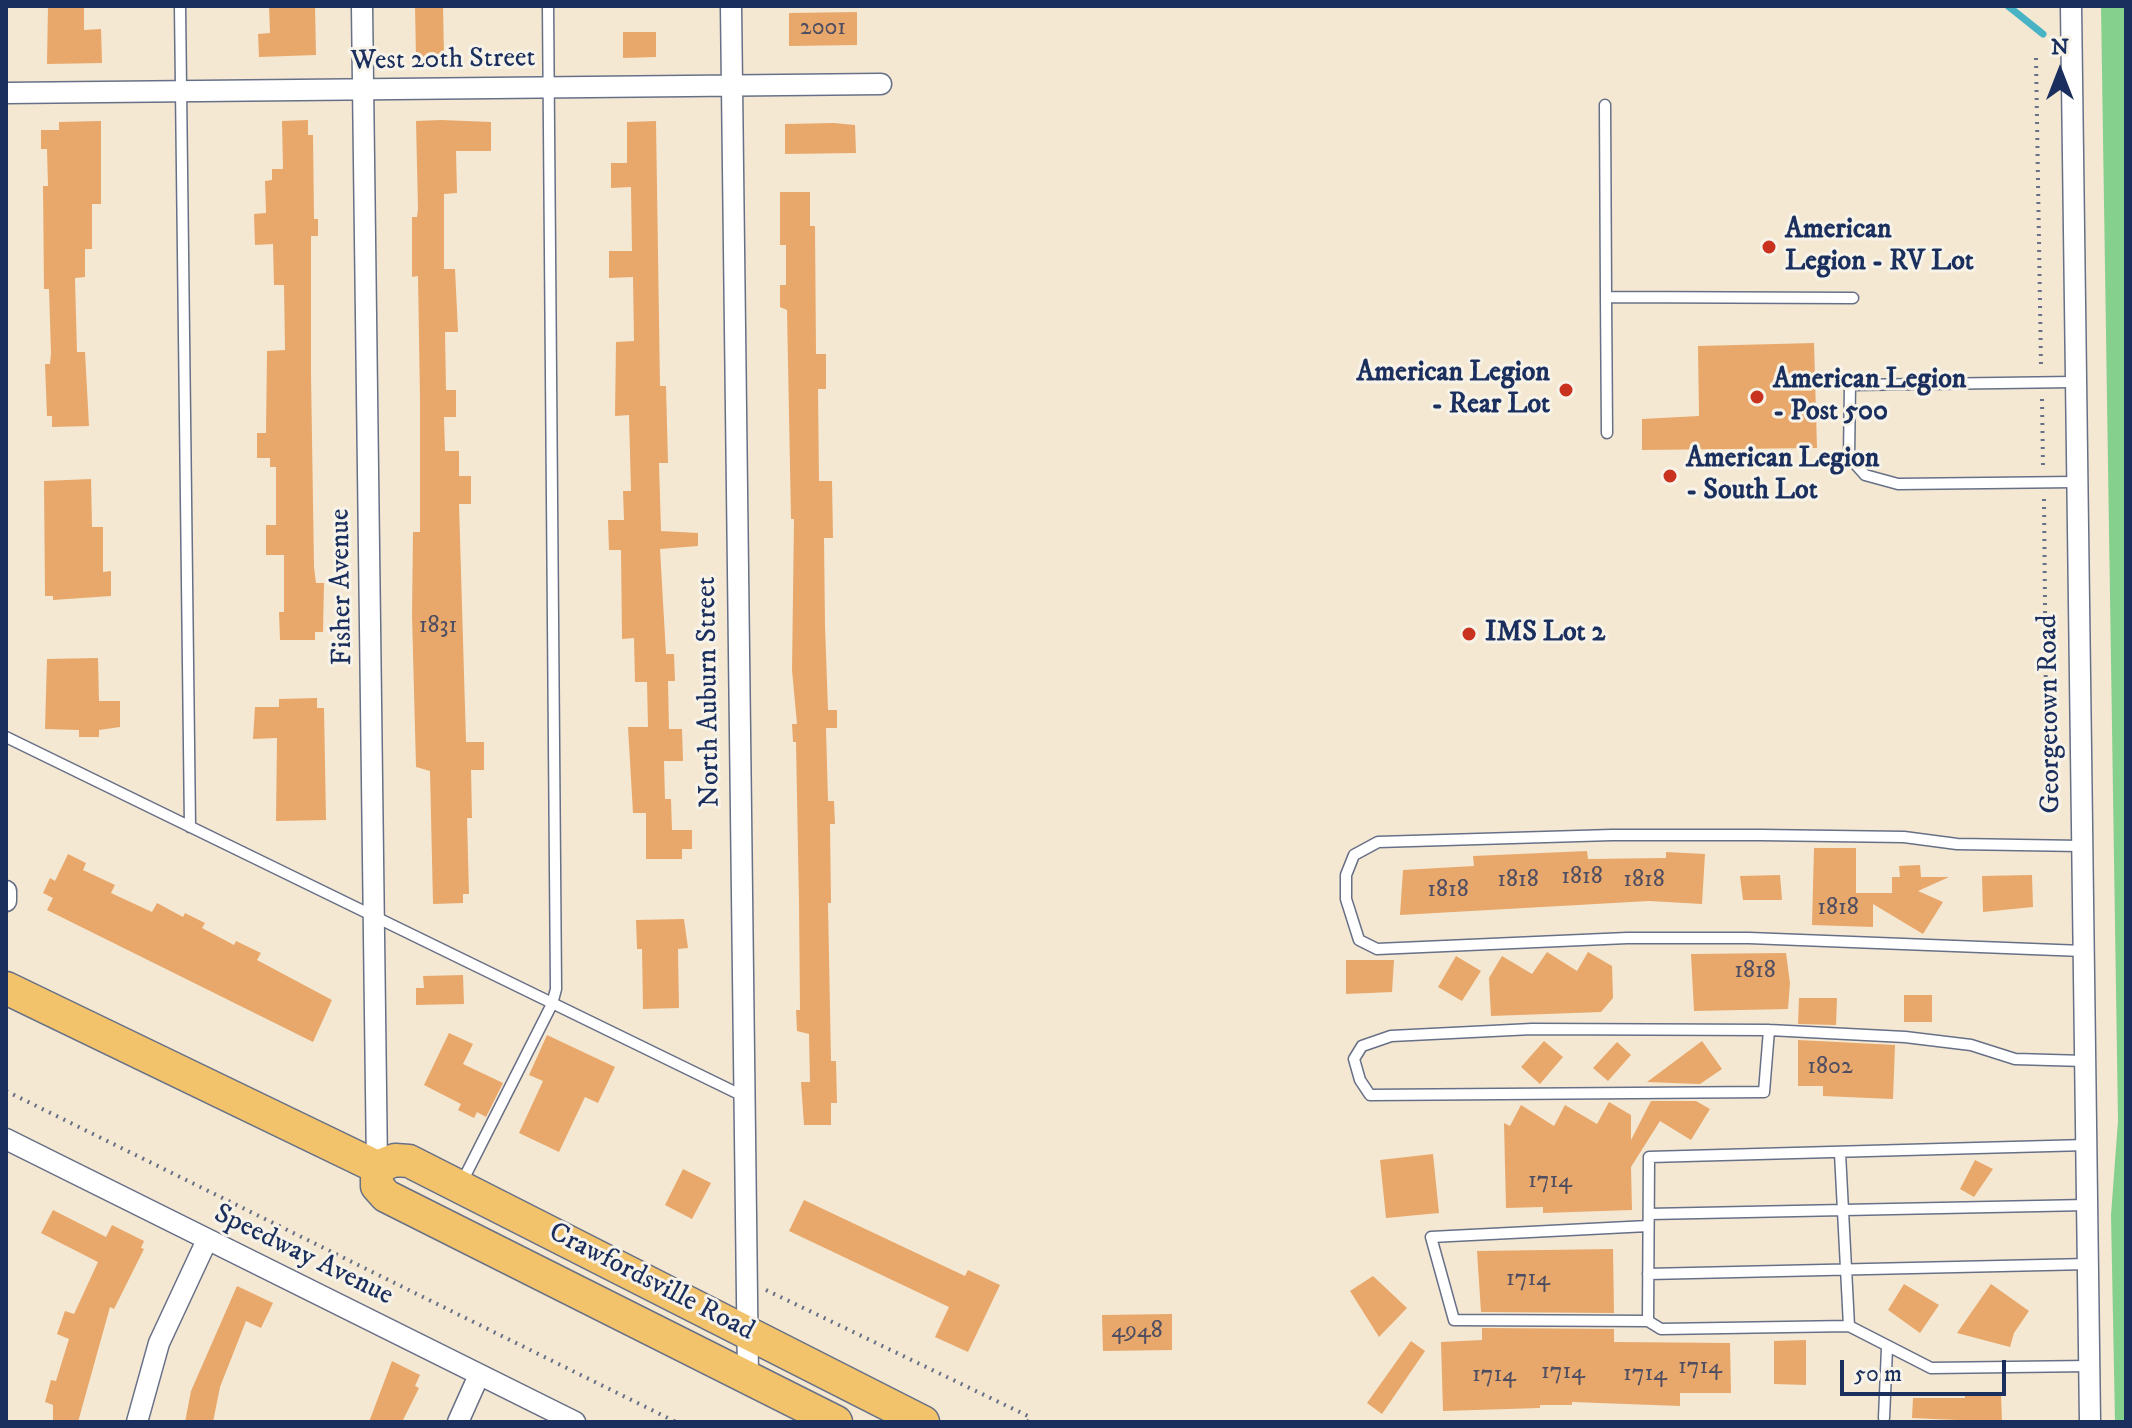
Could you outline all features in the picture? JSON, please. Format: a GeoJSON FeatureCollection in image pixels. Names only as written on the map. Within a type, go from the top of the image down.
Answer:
{"type":"FeatureCollection","features":[{"type":"Feature","properties":{"kind":"main road"},"geometry":{"type":"LineString","coordinates":[[6,988],[377,1167]]}},
{"type":"Feature","properties":{"kind":"main road","name":"Crawfordsville Road"},"geometry":{"type":"LineString","coordinates":[[836,1422],[386,1196],[377,1186],[377,1167],[395,1160],[409,1161],[923,1422]]}},
{"type":"Feature","properties":{"kind":"street","name":"Fisher Avenue"},"geometry":{"type":"LineString","coordinates":[[362,6],[377,1167]]}},
{"type":"Feature","properties":{"kind":"street","name":"North Auburn Street"},"geometry":{"type":"LineString","coordinates":[[731,6],[745,1331],[748,1377]]}},
{"type":"Feature","properties":{"kind":"street","name":"Georgetown Road"},"geometry":{"type":"LineString","coordinates":[[2071,6],[2090,1422]]}},
{"type":"Feature","properties":{"kind":"street","name":"West 20th Street"},"geometry":{"type":"LineString","coordinates":[[6,93],[881,84]]}},
{"type":"Feature","properties":{"kind":"street"},"geometry":{"type":"LineString","coordinates":[[6,891],[6,901]]}},
{"type":"Feature","properties":{"kind":"street","name":"Speedway Avenue"},"geometry":{"type":"LineString","coordinates":[[6,1139],[575,1422]]}},
{"type":"Feature","properties":{"kind":"street"},"geometry":{"type":"LineString","coordinates":[[137,1422],[167,1323],[207,1240]]}},
{"type":"Feature","properties":{"kind":"street"},"geometry":{"type":"LineString","coordinates":[[458,1422],[479,1375]]}},
{"type":"Feature","properties":{"kind":"lane"},"geometry":{"type":"LineString","coordinates":[[180,6],[190,827]]}},
{"type":"Feature","properties":{"kind":"lane"},"geometry":{"type":"LineString","coordinates":[[459,1187],[552,1004],[556,974],[548,6]]}},
{"type":"Feature","properties":{"kind":"lane"},"geometry":{"type":"LineString","coordinates":[[1605,105],[1607,433]]}},
{"type":"Feature","properties":{"kind":"lane"},"geometry":{"type":"LineString","coordinates":[[1606,297],[1853,298]]}},
{"type":"Feature","properties":{"kind":"lane"},"geometry":{"type":"LineString","coordinates":[[2074,382],[1850,385],[1849,457],[1854,467],[1865,475],[1898,484],[2075,482]]}},
{"type":"Feature","properties":{"kind":"lane"},"geometry":{"type":"LineString","coordinates":[[6,737],[743,1096]]}},
{"type":"Feature","properties":{"kind":"lane"},"geometry":{"type":"LineString","coordinates":[[2081,846],[1957,844],[1904,837],[1746,835],[1378,842],[1354,855],[1346,875],[1346,899],[1359,940],[1377,949],[1627,938],[1749,938],[2083,951]]}},
{"type":"Feature","properties":{"kind":"lane"},"geometry":{"type":"LineString","coordinates":[[1769,1030],[1764,1092],[1370,1095],[1360,1080],[1354,1059],[1362,1046],[1391,1036],[1532,1029],[1769,1030],[1905,1037],[1971,1045],[2015,1059],[2085,1061]]}},
{"type":"Feature","properties":{"kind":"lane"},"geometry":{"type":"LineString","coordinates":[[1648,1321],[1649,1157],[2086,1145]]}},
{"type":"Feature","properties":{"kind":"lane"},"geometry":{"type":"LineString","coordinates":[[1840,1153],[1849,1326]]}},
{"type":"Feature","properties":{"kind":"lane"},"geometry":{"type":"LineString","coordinates":[[1649,1214],[2087,1205]]}},
{"type":"Feature","properties":{"kind":"lane"},"geometry":{"type":"LineString","coordinates":[[1648,1226],[1431,1237],[1454,1320],[1648,1321],[1661,1329],[1849,1326],[1931,1368],[2090,1366]]}},
{"type":"Feature","properties":{"kind":"lane"},"geometry":{"type":"LineString","coordinates":[[1648,1274],[1846,1267],[2088,1264]]}},
{"type":"Feature","properties":{"kind":"lane"},"geometry":{"type":"LineString","coordinates":[[1884,1418],[1887,1348]]}},
{"type":"Feature","properties":{"kind":"path"},"geometry":{"type":"LineString","coordinates":[[2036,58],[2047,816]]}},
{"type":"Feature","properties":{"kind":"path"},"geometry":{"type":"LineString","coordinates":[[6,1091],[676,1422]]}},
{"type":"Feature","properties":{"kind":"path"},"geometry":{"type":"LineString","coordinates":[[745,1284],[769,1291],[1030,1417],[1028,1422]]}},
{"type":"Feature","properties":{"kind":"green space"},"geometry":{"type":"Polygon","coordinates":[[[2101,6],[2126,6],[2126,1422],[2115,1422],[2111,1215],[2118,1121],[2101,6]]]}},
{"type":"Feature","properties":{"kind":"building"},"geometry":{"type":"Polygon","coordinates":[[[48,6],[84,6],[84,30],[101,29],[102,63],[47,64],[48,6]]]}},
{"type":"Feature","properties":{"kind":"building"},"geometry":{"type":"Polygon","coordinates":[[[269,6],[315,6],[316,55],[259,57],[258,34],[270,33],[269,6]]]}},
{"type":"Feature","properties":{"kind":"building"},"geometry":{"type":"Polygon","coordinates":[[[415,6],[443,6],[444,56],[416,57],[415,6]]]}},
{"type":"Feature","properties":{"kind":"building"},"geometry":{"type":"Polygon","coordinates":[[[857,12],[857,45],[789,46],[789,13],[857,12]]]}},
{"type":"Feature","properties":{"kind":"building"},"geometry":{"type":"Polygon","coordinates":[[[623,32],[656,32],[656,57],[623,58],[623,32]]]}},
{"type":"Feature","properties":{"kind":"building"},"geometry":{"type":"Polygon","coordinates":[[[308,120],[308,135],[313,135],[314,219],[318,219],[318,236],[311,236],[311,375],[314,567],[316,583],[324,583],[323,632],[315,632],[315,640],[280,640],[279,612],[284,612],[284,555],[266,555],[266,525],[276,525],[276,467],[270,467],[270,458],[257,458],[257,433],[266,433],[267,351],[285,350],[284,285],[274,285],[273,244],[255,245],[254,214],[266,213],[265,181],[272,180],[272,169],[283,169],[282,121],[308,120]]]}},
{"type":"Feature","properties":{"kind":"building"},"geometry":{"type":"Polygon","coordinates":[[[101,121],[101,204],[92,204],[92,249],[85,249],[85,277],[75,278],[77,352],[85,352],[89,426],[52,427],[52,416],[47,416],[45,364],[50,364],[51,353],[49,289],[44,289],[43,186],[48,186],[47,149],[41,149],[41,130],[59,130],[59,122],[101,121]]]}},
{"type":"Feature","properties":{"kind":"building"},"geometry":{"type":"Polygon","coordinates":[[[416,121],[491,122],[491,151],[456,151],[457,193],[444,194],[444,269],[455,269],[458,332],[445,332],[446,390],[456,390],[456,417],[444,417],[445,451],[459,451],[459,476],[471,476],[471,504],[459,504],[466,742],[484,742],[484,770],[471,770],[472,818],[467,818],[469,894],[463,894],[463,903],[433,904],[430,771],[416,767],[412,615],[413,532],[420,532],[420,399],[418,276],[412,277],[412,217],[417,217],[418,209],[416,121]]]}},
{"type":"Feature","properties":{"kind":"building"},"geometry":{"type":"Polygon","coordinates":[[[656,121],[660,386],[666,386],[668,463],[659,463],[661,531],[698,533],[698,546],[660,549],[666,654],[674,654],[675,681],[668,681],[669,729],[682,729],[683,761],[664,761],[665,799],[671,799],[672,830],[692,830],[692,849],[682,849],[682,859],[646,859],[646,813],[633,813],[628,727],[648,727],[647,682],[635,682],[634,638],[622,639],[621,550],[609,550],[608,520],[624,520],[623,491],[631,491],[629,415],[615,416],[616,342],[634,341],[633,277],[609,278],[609,251],[632,251],[631,187],[611,188],[611,163],[627,163],[627,122],[656,121]]]}},
{"type":"Feature","properties":{"kind":"building"},"geometry":{"type":"Polygon","coordinates":[[[785,124],[855,125],[856,153],[785,154],[785,124]]]}},
{"type":"Feature","properties":{"kind":"building"},"geometry":{"type":"Polygon","coordinates":[[[780,192],[810,192],[810,226],[815,226],[816,354],[826,354],[826,389],[818,389],[819,481],[832,481],[833,538],[824,538],[825,626],[828,710],[837,710],[837,728],[826,728],[828,801],[834,801],[835,824],[830,824],[831,903],[828,903],[831,1061],[836,1061],[837,1103],[831,1103],[831,1125],[804,1125],[801,1082],[810,1082],[809,1034],[797,1031],[796,1010],[800,1010],[799,903],[796,742],[793,742],[792,724],[797,724],[792,670],[794,519],[791,519],[787,310],[780,307],[780,285],[786,285],[786,245],[780,245],[780,192]]]}},
{"type":"Feature","properties":{"kind":"building","name":"American Legion - Post 500"},"geometry":{"type":"Polygon","coordinates":[[[1814,343],[1817,448],[1642,450],[1642,419],[1699,416],[1698,346],[1814,343]]]}},
{"type":"Feature","properties":{"kind":"building"},"geometry":{"type":"Polygon","coordinates":[[[91,479],[92,527],[103,527],[103,572],[111,571],[111,596],[53,600],[53,596],[45,596],[44,481],[91,479]]]}},
{"type":"Feature","properties":{"kind":"building"},"geometry":{"type":"Polygon","coordinates":[[[98,658],[99,701],[120,701],[120,727],[99,730],[99,737],[79,737],[79,730],[45,729],[47,659],[98,658]]]}},
{"type":"Feature","properties":{"kind":"building"},"geometry":{"type":"Polygon","coordinates":[[[317,698],[317,708],[324,708],[326,820],[276,821],[277,738],[253,739],[255,707],[279,707],[279,699],[317,698]]]}},
{"type":"Feature","properties":{"kind":"building"},"geometry":{"type":"Polygon","coordinates":[[[1814,848],[1856,848],[1856,893],[1892,893],[1892,877],[1900,877],[1899,866],[1920,865],[1921,877],[1949,877],[1918,891],[1943,902],[1923,934],[1873,904],[1873,927],[1812,925],[1814,848]]]}},
{"type":"Feature","properties":{"kind":"building"},"geometry":{"type":"Polygon","coordinates":[[[1587,851],[1588,859],[1666,858],[1666,852],[1705,854],[1702,904],[1649,901],[1400,915],[1403,870],[1474,866],[1473,856],[1587,851]]]}},
{"type":"Feature","properties":{"kind":"building"},"geometry":{"type":"Polygon","coordinates":[[[68,854],[86,863],[83,870],[115,885],[111,893],[152,912],[157,903],[183,917],[185,913],[205,923],[202,928],[234,945],[236,941],[261,953],[257,960],[332,1000],[313,1042],[47,910],[53,898],[43,893],[50,878],[55,881],[68,854]]]}},
{"type":"Feature","properties":{"kind":"building"},"geometry":{"type":"Polygon","coordinates":[[[1780,875],[1782,900],[1743,900],[1740,876],[1780,875]]]}},
{"type":"Feature","properties":{"kind":"building"},"geometry":{"type":"Polygon","coordinates":[[[2032,875],[2033,907],[1983,912],[1982,876],[2032,875]]]}},
{"type":"Feature","properties":{"kind":"building"},"geometry":{"type":"Polygon","coordinates":[[[684,919],[688,948],[678,949],[679,1008],[643,1009],[642,949],[637,949],[636,920],[684,919]]]}},
{"type":"Feature","properties":{"kind":"building"},"geometry":{"type":"Polygon","coordinates":[[[1547,952],[1577,971],[1588,952],[1612,966],[1613,998],[1601,1012],[1491,1016],[1489,978],[1502,956],[1532,974],[1547,952]]]}},
{"type":"Feature","properties":{"kind":"building"},"geometry":{"type":"Polygon","coordinates":[[[1786,953],[1790,983],[1788,1009],[1694,1011],[1691,954],[1786,953]]]}},
{"type":"Feature","properties":{"kind":"building"},"geometry":{"type":"Polygon","coordinates":[[[1456,956],[1481,971],[1462,1001],[1438,987],[1456,956]]]}},
{"type":"Feature","properties":{"kind":"building"},"geometry":{"type":"Polygon","coordinates":[[[1346,960],[1394,960],[1392,992],[1346,994],[1346,960]]]}},
{"type":"Feature","properties":{"kind":"building"},"geometry":{"type":"Polygon","coordinates":[[[463,975],[464,1004],[416,1005],[416,988],[424,988],[423,976],[463,975]]]}},
{"type":"Feature","properties":{"kind":"building"},"geometry":{"type":"Polygon","coordinates":[[[1904,995],[1932,995],[1932,1022],[1904,1022],[1904,995]]]}},
{"type":"Feature","properties":{"kind":"building"},"geometry":{"type":"Polygon","coordinates":[[[1799,998],[1837,998],[1836,1025],[1798,1024],[1799,998]]]}},
{"type":"Feature","properties":{"kind":"building"},"geometry":{"type":"Polygon","coordinates":[[[449,1033],[473,1044],[463,1064],[503,1083],[486,1117],[477,1112],[474,1118],[458,1110],[461,1104],[424,1085],[449,1033]]]}},
{"type":"Feature","properties":{"kind":"building"},"geometry":{"type":"Polygon","coordinates":[[[547,1035],[615,1067],[598,1103],[585,1097],[559,1152],[519,1133],[543,1081],[529,1075],[547,1035]]]}},
{"type":"Feature","properties":{"kind":"building"},"geometry":{"type":"Polygon","coordinates":[[[1798,1040],[1895,1045],[1893,1099],[1823,1096],[1823,1086],[1798,1086],[1798,1040]]]}},
{"type":"Feature","properties":{"kind":"building"},"geometry":{"type":"Polygon","coordinates":[[[1544,1041],[1563,1057],[1540,1084],[1521,1067],[1544,1041]]]}},
{"type":"Feature","properties":{"kind":"building"},"geometry":{"type":"Polygon","coordinates":[[[1702,1041],[1722,1069],[1700,1084],[1647,1082],[1702,1041]]]}},
{"type":"Feature","properties":{"kind":"building"},"geometry":{"type":"Polygon","coordinates":[[[1617,1042],[1631,1055],[1608,1081],[1593,1068],[1617,1042]]]}},
{"type":"Feature","properties":{"kind":"building"},"geometry":{"type":"Polygon","coordinates":[[[1651,1101],[1696,1101],[1710,1109],[1691,1140],[1660,1121],[1631,1167],[1632,1210],[1543,1213],[1543,1207],[1506,1208],[1504,1123],[1510,1126],[1521,1105],[1554,1126],[1565,1105],[1597,1124],[1609,1102],[1631,1115],[1631,1140],[1651,1101]]]}},
{"type":"Feature","properties":{"kind":"building"},"geometry":{"type":"Polygon","coordinates":[[[1433,1154],[1439,1213],[1386,1218],[1380,1160],[1433,1154]]]}},
{"type":"Feature","properties":{"kind":"building"},"geometry":{"type":"Polygon","coordinates":[[[1975,1160],[1993,1169],[1974,1197],[1960,1189],[1975,1160]]]}},
{"type":"Feature","properties":{"kind":"building"},"geometry":{"type":"Polygon","coordinates":[[[683,1169],[711,1183],[692,1219],[665,1205],[683,1169]]]}},
{"type":"Feature","properties":{"kind":"building"},"geometry":{"type":"Polygon","coordinates":[[[804,1200],[965,1276],[968,1270],[1000,1285],[968,1352],[935,1337],[949,1307],[789,1231],[804,1200]]]}},
{"type":"Feature","properties":{"kind":"building"},"geometry":{"type":"Polygon","coordinates":[[[53,1210],[106,1237],[112,1225],[144,1241],[141,1248],[144,1249],[114,1309],[110,1307],[78,1422],[53,1422],[53,1405],[45,1402],[51,1380],[56,1381],[69,1339],[57,1334],[65,1311],[74,1314],[98,1262],[41,1233],[53,1210]]]}},
{"type":"Feature","properties":{"kind":"building"},"geometry":{"type":"Polygon","coordinates":[[[1613,1249],[1614,1313],[1481,1312],[1477,1251],[1613,1249]]]}},
{"type":"Feature","properties":{"kind":"building"},"geometry":{"type":"Polygon","coordinates":[[[1373,1276],[1407,1308],[1379,1337],[1350,1291],[1373,1276]]]}},
{"type":"Feature","properties":{"kind":"building"},"geometry":{"type":"Polygon","coordinates":[[[1904,1284],[1939,1305],[1920,1333],[1888,1310],[1904,1284]]]}},
{"type":"Feature","properties":{"kind":"building"},"geometry":{"type":"Polygon","coordinates":[[[1991,1284],[2029,1311],[2014,1333],[2010,1347],[1957,1333],[1991,1284]]]}},
{"type":"Feature","properties":{"kind":"building"},"geometry":{"type":"Polygon","coordinates":[[[237,1286],[273,1303],[261,1328],[246,1321],[220,1387],[213,1422],[185,1422],[191,1391],[237,1286]]]}},
{"type":"Feature","properties":{"kind":"building"},"geometry":{"type":"Polygon","coordinates":[[[1172,1314],[1172,1350],[1103,1351],[1102,1315],[1172,1314]]]}},
{"type":"Feature","properties":{"kind":"building"},"geometry":{"type":"Polygon","coordinates":[[[1482,1328],[1614,1329],[1614,1342],[1730,1343],[1731,1393],[1680,1393],[1680,1406],[1572,1402],[1572,1405],[1540,1405],[1540,1408],[1443,1411],[1441,1342],[1482,1340],[1482,1328]]]}},
{"type":"Feature","properties":{"kind":"building"},"geometry":{"type":"Polygon","coordinates":[[[1806,1340],[1806,1385],[1774,1384],[1774,1341],[1806,1340]]]}},
{"type":"Feature","properties":{"kind":"building"},"geometry":{"type":"Polygon","coordinates":[[[1411,1341],[1425,1351],[1382,1414],[1367,1403],[1411,1341]]]}},
{"type":"Feature","properties":{"kind":"building"},"geometry":{"type":"Polygon","coordinates":[[[392,1361],[420,1375],[415,1386],[419,1388],[402,1422],[369,1422],[392,1361]]]}},
{"type":"Feature","properties":{"kind":"building"},"geometry":{"type":"Polygon","coordinates":[[[2001,1394],[2002,1422],[1912,1418],[1913,1398],[2001,1394]]]}},
{"type":"Feature","properties":{"kind":"waterway"},"geometry":{"type":"LineString","coordinates":[[2008,6],[2043,34]]}},
{"type":"Feature","properties":{"kind":"place","name":"American Legion - RV Lot"},"geometry":{"type":"Point","coordinates":[1769,247]}},
{"type":"Feature","properties":{"kind":"place","name":"American Legion - Rear Lot"},"geometry":{"type":"Point","coordinates":[1566,390]}},
{"type":"Feature","properties":{"kind":"place","name":"American Legion - Post 500"},"geometry":{"type":"Point","coordinates":[1757,397]}},
{"type":"Feature","properties":{"kind":"place","name":"American Legion - South Lot"},"geometry":{"type":"Point","coordinates":[1670,476]}},
{"type":"Feature","properties":{"kind":"place","name":"IMS Lot 2"},"geometry":{"type":"Point","coordinates":[1469,634]}}]}
